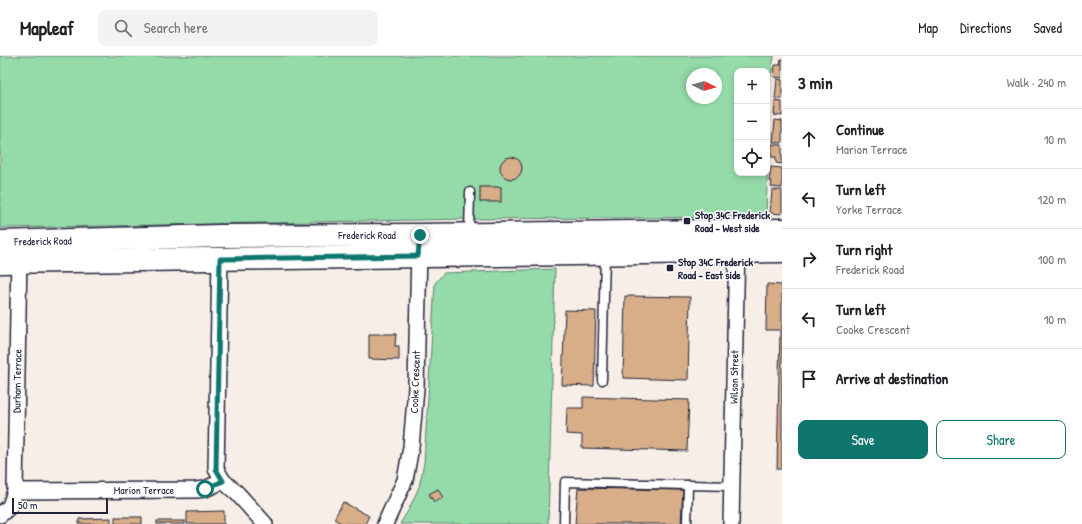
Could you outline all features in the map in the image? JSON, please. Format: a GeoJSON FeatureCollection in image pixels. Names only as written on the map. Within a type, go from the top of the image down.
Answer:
{"type":"FeatureCollection","features":[{"type":"Feature","properties":{"kind":"main road","name":"Frederick Road"},"geometry":{"type":"LineString","coordinates":[[10,252],[220,259],[419,246],[469,235],[782,230]]}},
{"type":"Feature","properties":{"kind":"main road","name":"Frederick Road"},"geometry":{"type":"LineString","coordinates":[[10,252],[220,236],[605,254],[782,251]]}},
{"type":"Feature","properties":{"kind":"street","name":"Wilson Street"},"geometry":{"type":"LineString","coordinates":[[731,524],[737,230]]}},
{"type":"Feature","properties":{"kind":"street","name":"Cooke Crescent"},"geometry":{"type":"LineString","coordinates":[[385,524],[405,480],[411,447],[416,388],[419,246]]}},
{"type":"Feature","properties":{"kind":"street","name":"Durham Terrace"},"geometry":{"type":"LineString","coordinates":[[0,515],[10,506],[15,491],[10,252]]}},
{"type":"Feature","properties":{"kind":"street"},"geometry":{"type":"LineString","coordinates":[[220,259],[216,469],[223,481],[237,493],[265,524]]}},
{"type":"Feature","properties":{"kind":"street","name":"Marion Terrace"},"geometry":{"type":"LineString","coordinates":[[15,491],[196,490],[205,489],[223,481]]}},
{"type":"Feature","properties":{"kind":"lane"},"geometry":{"type":"LineString","coordinates":[[469,235],[470,192]]}},
{"type":"Feature","properties":{"kind":"lane"},"geometry":{"type":"LineString","coordinates":[[602,380],[605,254]]}},
{"type":"Feature","properties":{"kind":"lane"},"geometry":{"type":"LineString","coordinates":[[564,524],[565,482],[732,486]]}},
{"type":"Feature","properties":{"kind":"lane"},"geometry":{"type":"LineString","coordinates":[[687,524],[688,485]]}},
{"type":"Feature","properties":{"kind":"green space"},"geometry":{"type":"Polygon","coordinates":[[[0,56],[774,56],[770,81],[770,68],[734,68],[734,176],[767,176],[766,217],[469,219],[0,228],[0,56]]]}},
{"type":"Feature","properties":{"kind":"green space"},"geometry":{"type":"Polygon","coordinates":[[[555,269],[548,524],[400,524],[419,487],[424,463],[435,283],[444,273],[555,269]]]}},
{"type":"Feature","properties":{"kind":"building"},"geometry":{"type":"Polygon","coordinates":[[[781,59],[782,78],[774,77],[775,65],[780,65],[781,59]]]}},
{"type":"Feature","properties":{"kind":"building"},"geometry":{"type":"Polygon","coordinates":[[[777,79],[782,80],[782,99],[775,99],[777,79]]]}},
{"type":"Feature","properties":{"kind":"building"},"geometry":{"type":"Polygon","coordinates":[[[775,101],[782,102],[782,116],[774,115],[775,101]]]}},
{"type":"Feature","properties":{"kind":"building"},"geometry":{"type":"Polygon","coordinates":[[[775,120],[782,121],[782,143],[773,142],[775,120]]]}},
{"type":"Feature","properties":{"kind":"building"},"geometry":{"type":"Polygon","coordinates":[[[772,144],[782,145],[782,164],[776,163],[776,157],[771,157],[772,144]]]}},
{"type":"Feature","properties":{"kind":"building"},"geometry":{"type":"Polygon","coordinates":[[[511,157],[515,158],[521,164],[521,172],[515,178],[511,179],[507,178],[501,172],[500,168],[501,164],[507,158],[511,157]]]}},
{"type":"Feature","properties":{"kind":"building"},"geometry":{"type":"Polygon","coordinates":[[[771,167],[782,168],[782,188],[771,187],[772,181],[769,181],[771,167]]]}},
{"type":"Feature","properties":{"kind":"building"},"geometry":{"type":"Polygon","coordinates":[[[480,187],[501,187],[501,202],[480,202],[480,187]]]}},
{"type":"Feature","properties":{"kind":"building"},"geometry":{"type":"Polygon","coordinates":[[[772,190],[782,190],[782,214],[770,213],[772,190]]]}},
{"type":"Feature","properties":{"kind":"building"},"geometry":{"type":"Polygon","coordinates":[[[767,284],[782,285],[782,469],[777,469],[780,330],[766,330],[767,284]]]}},
{"type":"Feature","properties":{"kind":"building"},"geometry":{"type":"Polygon","coordinates":[[[625,296],[690,297],[688,380],[623,378],[625,296]]]}},
{"type":"Feature","properties":{"kind":"building"},"geometry":{"type":"Polygon","coordinates":[[[565,310],[596,311],[594,386],[562,385],[565,310]]]}},
{"type":"Feature","properties":{"kind":"building"},"geometry":{"type":"Polygon","coordinates":[[[369,334],[396,334],[395,346],[399,346],[399,360],[369,359],[369,334]]]}},
{"type":"Feature","properties":{"kind":"building"},"geometry":{"type":"Polygon","coordinates":[[[583,397],[689,400],[687,451],[582,448],[582,435],[566,434],[567,408],[583,408],[583,397]]]}},
{"type":"Feature","properties":{"kind":"building"},"geometry":{"type":"Polygon","coordinates":[[[578,488],[683,490],[681,524],[575,524],[578,488]]]}},
{"type":"Feature","properties":{"kind":"building"},"geometry":{"type":"Polygon","coordinates":[[[438,489],[443,498],[434,502],[429,494],[438,489]]]}},
{"type":"Feature","properties":{"kind":"building"},"geometry":{"type":"Polygon","coordinates":[[[343,502],[369,516],[365,524],[343,524],[334,519],[343,502]]]}},
{"type":"Feature","properties":{"kind":"building"},"geometry":{"type":"Polygon","coordinates":[[[224,511],[224,524],[187,524],[187,512],[224,511]]]}},
{"type":"Feature","properties":{"kind":"building"},"geometry":{"type":"Polygon","coordinates":[[[115,517],[142,517],[142,524],[115,524],[115,517]]]}},
{"type":"Feature","properties":{"kind":"building"},"geometry":{"type":"Polygon","coordinates":[[[111,518],[111,524],[79,524],[79,519],[111,518]]]}},
{"type":"Feature","properties":{"kind":"building"},"geometry":{"type":"Polygon","coordinates":[[[157,521],[185,521],[185,524],[157,524],[157,521]]]}},
{"type":"Feature","properties":{"kind":"place","name":"Stop 34C Frederick Road - West side"},"geometry":{"type":"Point","coordinates":[687,221]}},
{"type":"Feature","properties":{"kind":"place","name":"Stop 34C Frederick Road - East side"},"geometry":{"type":"Point","coordinates":[670,268]}},
{"type":"Feature","properties":{"kind":"route"},"geometry":{"type":"LineString","coordinates":[[205,489],[223,481],[216,469],[220,259],[418,256],[420,235]]}}]}
